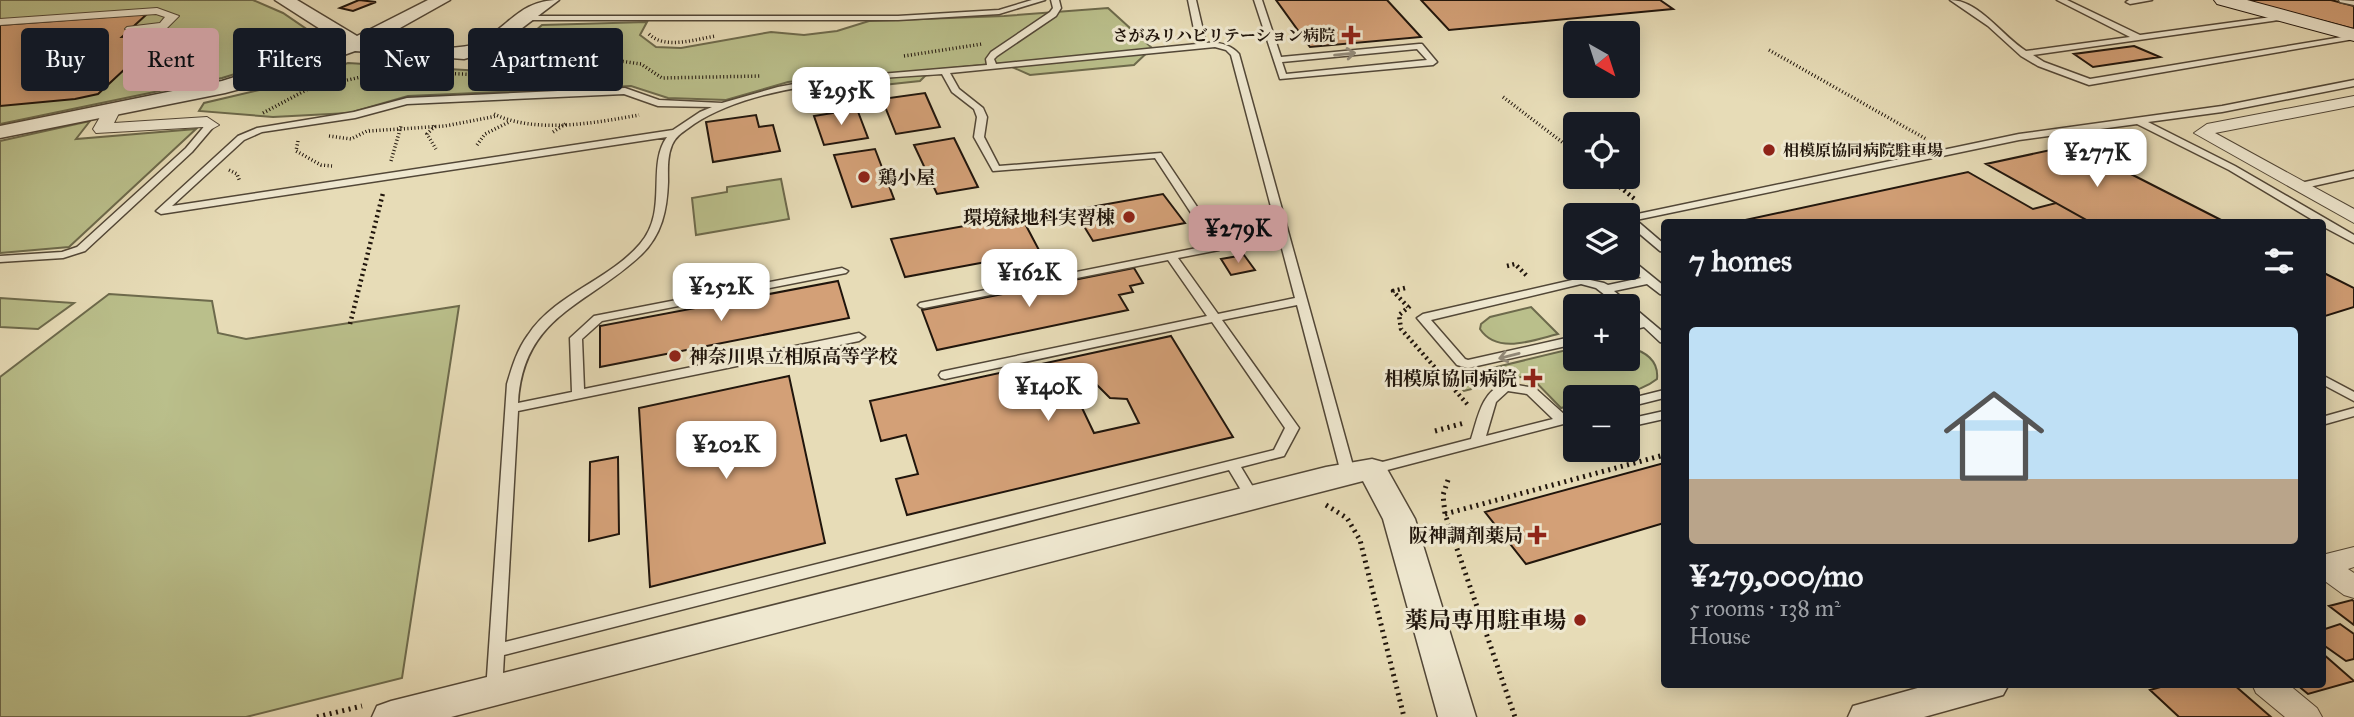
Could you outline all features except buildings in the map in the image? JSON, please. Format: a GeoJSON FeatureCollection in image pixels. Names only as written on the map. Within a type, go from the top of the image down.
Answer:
{"type":"FeatureCollection","features":[{"type":"Feature","properties":{"kind":"main road"},"geometry":{"type":"LineString","coordinates":[[2224,0],[2354,36]]}},
{"type":"Feature","properties":{"kind":"street"},"geometry":{"type":"LineString","coordinates":[[284,0],[355,44],[373,48],[474,52],[550,0]]}},
{"type":"Feature","properties":{"kind":"street"},"geometry":{"type":"LineString","coordinates":[[0,132],[247,79],[355,44],[441,0]]}},
{"type":"Feature","properties":{"kind":"street"},"geometry":{"type":"LineString","coordinates":[[0,22],[157,11],[173,16],[163,26],[142,28]]}},
{"type":"Feature","properties":{"kind":"street"},"geometry":{"type":"LineString","coordinates":[[2354,101],[2207,130],[2203,133],[2354,218]]}},
{"type":"Feature","properties":{"kind":"street"},"geometry":{"type":"LineString","coordinates":[[113,109],[102,130],[207,122],[210,125]]}},
{"type":"Feature","properties":{"kind":"street"},"geometry":{"type":"LineString","coordinates":[[391,717],[1359,471],[1402,527],[1457,717]]}},
{"type":"Feature","properties":{"kind":"street"},"geometry":{"type":"LineString","coordinates":[[2326,565],[2354,557]]}},
{"type":"Feature","properties":{"kind":"street"},"geometry":{"type":"LineString","coordinates":[[2326,568],[2354,588]]}},
{"type":"Feature","properties":{"kind":"street"},"geometry":{"type":"LineString","coordinates":[[1867,717],[1975,688]]}},
{"type":"Feature","properties":{"kind":"street"},"geometry":{"type":"LineString","coordinates":[[2272,688],[2306,717]]}},
{"type":"Feature","properties":{"kind":"lane"},"geometry":{"type":"LineString","coordinates":[[522,19],[898,18],[999,12],[1041,0]]}},
{"type":"Feature","properties":{"kind":"lane"},"geometry":{"type":"LineString","coordinates":[[992,67],[990,59],[1053,14],[1057,8],[1055,0]]}},
{"type":"Feature","properties":{"kind":"lane"},"geometry":{"type":"LineString","coordinates":[[1192,0],[1202,46]]}},
{"type":"Feature","properties":{"kind":"lane"},"geometry":{"type":"LineString","coordinates":[[1258,0],[1283,77],[1433,62],[1419,47],[1278,60]]}},
{"type":"Feature","properties":{"kind":"lane"},"geometry":{"type":"LineString","coordinates":[[1954,0],[1991,24],[2024,54],[2073,78],[2096,82],[2354,36]]}},
{"type":"Feature","properties":{"kind":"lane"},"geometry":{"type":"LineString","coordinates":[[2062,0],[2139,38]]}},
{"type":"Feature","properties":{"kind":"lane"},"geometry":{"type":"LineString","coordinates":[[2343,0],[2354,3]]}},
{"type":"Feature","properties":{"kind":"lane"},"geometry":{"type":"LineString","coordinates":[[2024,54],[2287,17]]}},
{"type":"Feature","properties":{"kind":"lane"},"geometry":{"type":"LineString","coordinates":[[723,106],[658,103],[625,90],[407,101],[355,115],[260,130],[241,138],[161,211],[674,133],[723,106],[797,86],[1224,46],[1235,54],[1302,300],[1359,471],[1563,420]]}},
{"type":"Feature","properties":{"kind":"lane"},"geometry":{"type":"LineString","coordinates":[[924,305],[1219,247],[1158,155],[996,169],[979,137],[982,117],[978,108],[955,90],[945,71]]}},
{"type":"Feature","properties":{"kind":"lane"},"geometry":{"type":"LineString","coordinates":[[1640,216],[2029,135],[2222,109],[2354,83]]}},
{"type":"Feature","properties":{"kind":"lane"},"geometry":{"type":"LineString","coordinates":[[2137,120],[2232,168],[2318,219]]}},
{"type":"Feature","properties":{"kind":"lane"},"geometry":{"type":"LineString","coordinates":[[0,259],[63,255],[81,249],[189,150],[210,125]]}},
{"type":"Feature","properties":{"kind":"lane"},"geometry":{"type":"LineString","coordinates":[[494,691],[512,408],[519,356],[531,337],[560,308],[623,264],[644,245],[657,227],[663,209],[663,155],[674,133]]}},
{"type":"Feature","properties":{"kind":"lane"},"geometry":{"type":"LineString","coordinates":[[2300,186],[2354,174]]}},
{"type":"Feature","properties":{"kind":"lane"},"geometry":{"type":"LineString","coordinates":[[2326,223],[2354,240]]}},
{"type":"Feature","properties":{"kind":"lane"},"geometry":{"type":"LineString","coordinates":[[1640,229],[1661,246]]}},
{"type":"Feature","properties":{"kind":"lane"},"geometry":{"type":"LineString","coordinates":[[498,650],[1279,453],[1292,428],[1171,256]]}},
{"type":"Feature","properties":{"kind":"lane"},"geometry":{"type":"LineString","coordinates":[[578,394],[576,338],[598,318],[842,271]]}},
{"type":"Feature","properties":{"kind":"lane"},"geometry":{"type":"LineString","coordinates":[[1640,272],[1661,290]]}},
{"type":"Feature","properties":{"kind":"lane"},"geometry":{"type":"LineString","coordinates":[[1607,289],[1649,280]]}},
{"type":"Feature","properties":{"kind":"lane"},"geometry":{"type":"LineString","coordinates":[[1563,343],[1468,364],[1461,362],[1423,318],[1581,281],[1607,289],[1613,294]]}},
{"type":"Feature","properties":{"kind":"lane"},"geometry":{"type":"LineString","coordinates":[[945,375],[1302,300]]}},
{"type":"Feature","properties":{"kind":"lane"},"geometry":{"type":"LineString","coordinates":[[1640,318],[1661,336]]}},
{"type":"Feature","properties":{"kind":"lane"},"geometry":{"type":"LineString","coordinates":[[1640,324],[1646,323]]}},
{"type":"Feature","properties":{"kind":"lane"},"geometry":{"type":"LineString","coordinates":[[512,408],[859,337]]}},
{"type":"Feature","properties":{"kind":"lane"},"geometry":{"type":"LineString","coordinates":[[2326,381],[2354,397]]}},
{"type":"Feature","properties":{"kind":"lane"},"geometry":{"type":"LineString","coordinates":[[1477,442],[1490,400],[1505,387],[1531,391],[1563,415]]}},
{"type":"Feature","properties":{"kind":"lane"},"geometry":{"type":"LineString","coordinates":[[1640,400],[1661,395]]}},
{"type":"Feature","properties":{"kind":"lane"},"geometry":{"type":"LineString","coordinates":[[2326,420],[2354,412]]}},
{"type":"Feature","properties":{"kind":"lane"},"geometry":{"type":"LineString","coordinates":[[1640,420],[1661,416]]}},
{"type":"Feature","properties":{"kind":"lane"},"geometry":{"type":"LineString","coordinates":[[1233,465],[1252,497]]}},
{"type":"Feature","properties":{"kind":"path"},"geometry":{"type":"LineString","coordinates":[[454,76],[483,75],[499,69],[526,51],[572,43],[597,46],[606,59],[641,64],[662,78],[770,77]]}},
{"type":"Feature","properties":{"kind":"path"},"geometry":{"type":"LineString","coordinates":[[899,57],[978,44],[1003,48]]}},
{"type":"Feature","properties":{"kind":"path"},"geometry":{"type":"LineString","coordinates":[[1769,50],[1931,142]]}},
{"type":"Feature","properties":{"kind":"path"},"geometry":{"type":"LineString","coordinates":[[260,130],[262,113],[267,109],[308,89],[360,78]]}},
{"type":"Feature","properties":{"kind":"path"},"geometry":{"type":"LineString","coordinates":[[1503,97],[1563,143]]}},
{"type":"Feature","properties":{"kind":"path"},"geometry":{"type":"LineString","coordinates":[[350,324],[407,101]]}},
{"type":"Feature","properties":{"kind":"path"},"geometry":{"type":"LineString","coordinates":[[485,110],[509,122],[598,122],[651,112],[669,104]]}},
{"type":"Feature","properties":{"kind":"path"},"geometry":{"type":"LineString","coordinates":[[326,134],[342,140],[369,131],[435,126],[496,117],[509,110]]}},
{"type":"Feature","properties":{"kind":"path"},"geometry":{"type":"LineString","coordinates":[[613,113],[618,117]]}},
{"type":"Feature","properties":{"kind":"path"},"geometry":{"type":"LineString","coordinates":[[369,131],[375,122],[403,116]]}},
{"type":"Feature","properties":{"kind":"path"},"geometry":{"type":"LineString","coordinates":[[477,145],[485,134],[509,122]]}},
{"type":"Feature","properties":{"kind":"path"},"geometry":{"type":"LineString","coordinates":[[435,126],[427,134],[436,149]]}},
{"type":"Feature","properties":{"kind":"path"},"geometry":{"type":"LineString","coordinates":[[287,143],[307,139]]}},
{"type":"Feature","properties":{"kind":"path"},"geometry":{"type":"LineString","coordinates":[[297,141],[296,151],[321,165],[338,167]]}},
{"type":"Feature","properties":{"kind":"path"},"geometry":{"type":"LineString","coordinates":[[228,162],[224,168],[237,174],[237,180],[243,184]]}},
{"type":"Feature","properties":{"kind":"path"},"geometry":{"type":"LineString","coordinates":[[378,164],[391,162]]}},
{"type":"Feature","properties":{"kind":"path"},"geometry":{"type":"LineString","coordinates":[[313,168],[321,165]]}},
{"type":"Feature","properties":{"kind":"path"},"geometry":{"type":"LineString","coordinates":[[1623,189],[1645,206]]}},
{"type":"Feature","properties":{"kind":"path"},"geometry":{"type":"LineString","coordinates":[[1507,266],[1515,264],[1530,279]]}},
{"type":"Feature","properties":{"kind":"path"},"geometry":{"type":"LineString","coordinates":[[1405,288],[1393,291],[1408,307]]}},
{"type":"Feature","properties":{"kind":"path"},"geometry":{"type":"LineString","coordinates":[[1445,514],[1661,456]]}},
{"type":"Feature","properties":{"kind":"path"},"geometry":{"type":"LineString","coordinates":[[1448,480],[1443,495],[1445,514],[1515,717]]}},
{"type":"Feature","properties":{"kind":"path"},"geometry":{"type":"LineString","coordinates":[[1320,503],[1344,515],[1354,525],[1360,540],[1404,717]]}},
{"type":"Feature","properties":{"kind":"green space"},"geometry":{"type":"Polygon","coordinates":[[[0,0],[253,0],[283,13],[305,28],[233,28],[233,75],[219,79],[219,28],[123,28],[123,91],[159,91],[0,124],[0,0]]]}},
{"type":"Feature","properties":{"kind":"green space"},"geometry":{"type":"Polygon","coordinates":[[[1108,8],[1152,48],[1134,65],[1030,75],[1003,63],[931,70],[920,81],[855,88],[816,79],[788,82],[726,100],[668,98],[631,86],[623,86],[623,28],[539,28],[542,25],[647,22],[640,35],[656,47],[681,48],[771,32],[804,35],[837,31],[869,21],[1004,16],[1108,8]]]}},
{"type":"Feature","properties":{"kind":"green space"},"geometry":{"type":"Polygon","coordinates":[[[348,63],[360,64],[360,91],[454,91],[454,69],[468,70],[468,91],[520,91],[408,96],[349,113],[273,117],[199,111],[204,103],[255,91],[346,91],[348,63]]]}},
{"type":"Feature","properties":{"kind":"green space"},"geometry":{"type":"Polygon","coordinates":[[[90,121],[76,139],[196,129],[69,247],[0,253],[0,141],[90,121]]]}},
{"type":"Feature","properties":{"kind":"green space"},"geometry":{"type":"Polygon","coordinates":[[[781,179],[789,219],[696,235],[692,198],[727,192],[727,187],[781,179]]]}},
{"type":"Feature","properties":{"kind":"green space"},"geometry":{"type":"Polygon","coordinates":[[[109,294],[212,301],[218,333],[246,339],[459,306],[402,678],[246,717],[0,717],[0,377],[109,294]]]}},
{"type":"Feature","properties":{"kind":"green space"},"geometry":{"type":"Polygon","coordinates":[[[0,298],[74,303],[38,329],[0,327],[0,298]]]}},
{"type":"Feature","properties":{"kind":"green space"},"geometry":{"type":"Polygon","coordinates":[[[1531,307],[1558,334],[1506,344],[1487,337],[1480,329],[1481,324],[1490,317],[1531,307]]]}},
{"type":"Feature","properties":{"kind":"green space"},"geometry":{"type":"Polygon","coordinates":[[[1563,351],[1563,371],[1640,371],[1640,351],[1649,357],[1657,372],[1657,379],[1640,389],[1640,385],[1563,385],[1561,408],[1529,375],[1464,391],[1451,378],[1563,351]]]}},
{"type":"Feature","properties":{"kind":"place","name":"さがみリハビリテーション病院"},"geometry":{"type":"Point","coordinates":[1351,35]}},
{"type":"Feature","properties":{"kind":"place","name":"相模原協同病院駐車場"},"geometry":{"type":"Point","coordinates":[1769,150]}},
{"type":"Feature","properties":{"kind":"place","name":"鶏小屋"},"geometry":{"type":"Point","coordinates":[864,177]}},
{"type":"Feature","properties":{"kind":"place","name":"環境緑地科実習棟"},"geometry":{"type":"Point","coordinates":[1129,217]}},
{"type":"Feature","properties":{"kind":"place","name":"神奈川県立相原高等学校"},"geometry":{"type":"Point","coordinates":[675,356]}},
{"type":"Feature","properties":{"kind":"place","name":"相模原協同病院"},"geometry":{"type":"Point","coordinates":[1533,378]}},
{"type":"Feature","properties":{"kind":"place","name":"阪神調剤薬局"},"geometry":{"type":"Point","coordinates":[1537,535]}},
{"type":"Feature","properties":{"kind":"place","name":"薬局専用駐車場"},"geometry":{"type":"Point","coordinates":[1580,620]}}]}
